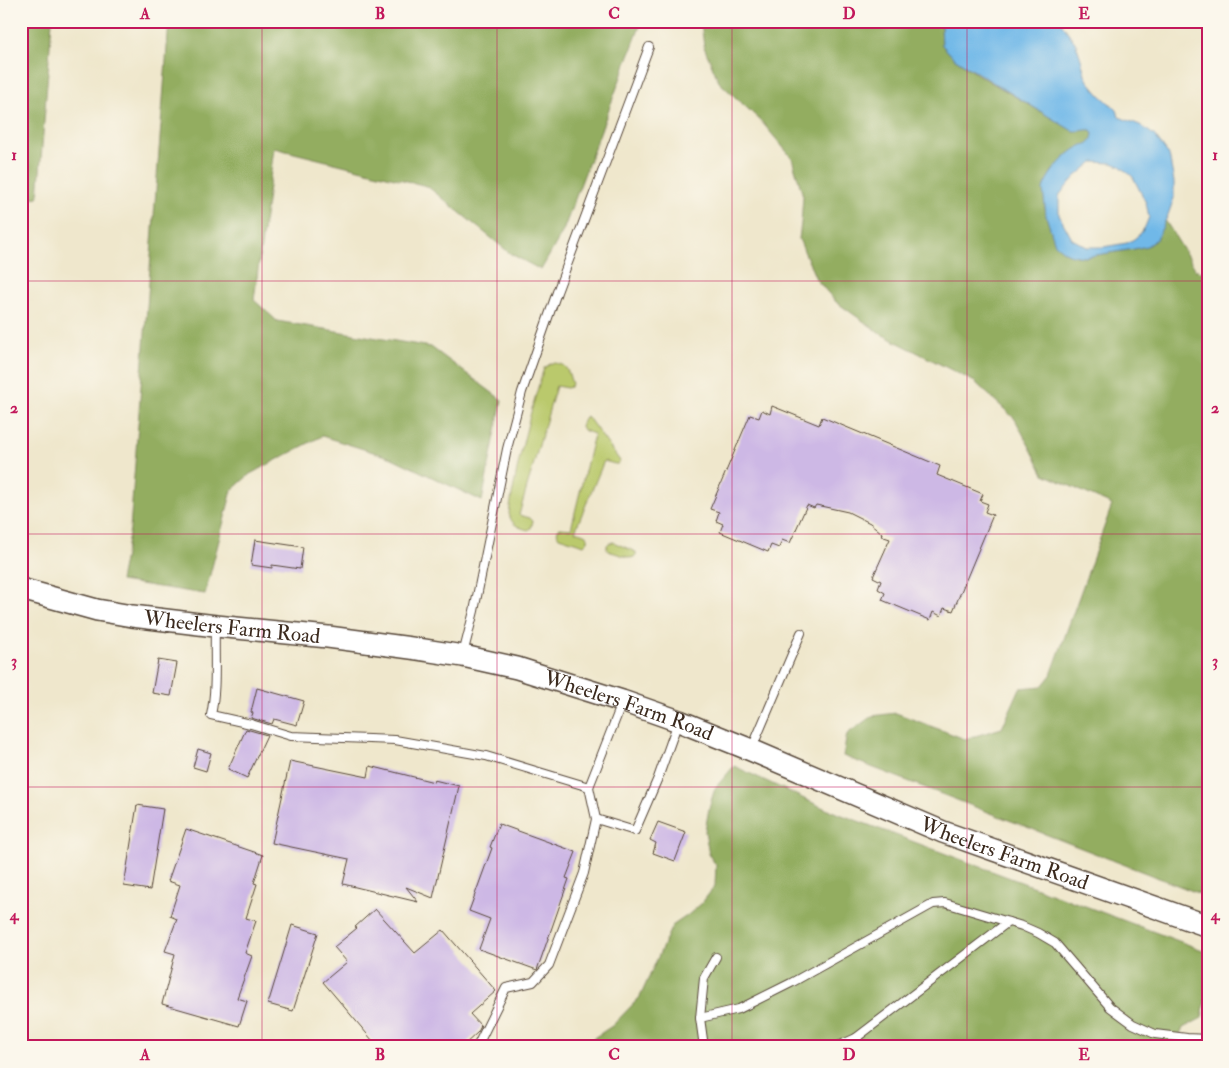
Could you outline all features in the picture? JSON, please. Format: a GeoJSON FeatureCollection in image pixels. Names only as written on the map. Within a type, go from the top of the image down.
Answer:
{"type":"FeatureCollection","features":[{"type":"Feature","properties":{"kind":"main road","name":"Wheelers Farm Road"},"geometry":{"type":"LineString","coordinates":[[21,589],[97,610],[132,616],[328,636],[463,656],[516,668],[679,721],[943,832],[1208,926]]}},
{"type":"Feature","properties":{"kind":"lane"},"geometry":{"type":"LineString","coordinates":[[463,656],[507,449],[522,392],[557,292],[649,47]]}},
{"type":"Feature","properties":{"kind":"lane"},"geometry":{"type":"LineString","coordinates":[[216,626],[214,700],[211,715],[291,736],[395,740],[486,756],[589,787]]}},
{"type":"Feature","properties":{"kind":"lane"},"geometry":{"type":"LineString","coordinates":[[751,750],[801,633]]}},
{"type":"Feature","properties":{"kind":"lane"},"geometry":{"type":"LineString","coordinates":[[477,1047],[506,988],[533,982],[549,965],[584,873],[596,819],[589,787],[622,701]]}},
{"type":"Feature","properties":{"kind":"lane"},"geometry":{"type":"LineString","coordinates":[[596,819],[635,831],[658,778],[679,721]]}},
{"type":"Feature","properties":{"kind":"lane"},"geometry":{"type":"LineString","coordinates":[[700,1018],[739,1009],[791,983],[933,904],[945,903],[1008,922],[1038,933],[1055,943],[1110,1006],[1133,1024],[1155,1034],[1187,1038],[1208,1038]]}},
{"type":"Feature","properties":{"kind":"lane"},"geometry":{"type":"LineString","coordinates":[[836,1047],[856,1038],[1008,922]]}},
{"type":"Feature","properties":{"kind":"lane"},"geometry":{"type":"LineString","coordinates":[[704,1047],[700,1018],[704,978],[716,957]]}},
{"type":"Feature","properties":{"kind":"lane"},"geometry":{"type":"LineString","coordinates":[[856,1038],[862,1047]]}},
{"type":"Feature","properties":{"kind":"green space"},"geometry":{"type":"Polygon","coordinates":[[[21,21],[52,21],[38,197],[21,200],[21,21]]]}},
{"type":"Feature","properties":{"kind":"green space"},"geometry":{"type":"Polygon","coordinates":[[[169,21],[642,21],[563,231],[541,270],[511,254],[427,186],[274,148],[254,300],[277,321],[431,347],[502,400],[482,501],[392,458],[322,436],[250,474],[232,490],[205,594],[120,581],[130,529],[169,21]]]}},
{"type":"Feature","properties":{"kind":"green space"},"geometry":{"type":"Polygon","coordinates":[[[701,21],[943,21],[941,25],[942,45],[954,58],[977,74],[1075,132],[1087,129],[1093,133],[1090,143],[1079,147],[1067,155],[1052,171],[1044,185],[1045,212],[1056,244],[1065,252],[1084,257],[1134,249],[1147,246],[1157,239],[1165,220],[1196,270],[1208,274],[1208,897],[843,756],[847,734],[872,716],[896,713],[965,739],[1002,728],[1020,688],[1042,686],[1051,675],[1112,505],[1044,474],[1015,419],[975,382],[883,335],[836,302],[816,279],[799,239],[803,196],[792,158],[761,121],[719,82],[704,47],[701,21]]]}},
{"type":"Feature","properties":{"kind":"green space"},"geometry":{"type":"Polygon","coordinates":[[[552,363],[564,366],[572,384],[567,388],[556,386],[519,515],[530,518],[533,521],[531,528],[528,530],[516,525],[511,520],[509,513],[533,404],[544,368],[552,363]]]}},
{"type":"Feature","properties":{"kind":"green space"},"geometry":{"type":"Polygon","coordinates":[[[587,416],[620,461],[618,464],[615,464],[604,461],[575,531],[588,537],[588,541],[584,545],[559,537],[557,532],[560,528],[571,529],[594,434],[583,430],[581,426],[584,418],[587,416]]]}},
{"type":"Feature","properties":{"kind":"green space"},"geometry":{"type":"Polygon","coordinates":[[[613,542],[636,552],[636,556],[631,558],[608,551],[607,545],[613,542]]]}},
{"type":"Feature","properties":{"kind":"green space"},"geometry":{"type":"Polygon","coordinates":[[[734,766],[826,809],[1208,952],[1208,984],[1202,1018],[1183,1028],[1174,1047],[1134,1047],[1104,1039],[1097,1047],[580,1047],[612,1026],[640,997],[672,926],[701,904],[715,886],[716,865],[709,855],[705,831],[715,788],[734,766]]]}},
{"type":"Feature","properties":{"kind":"water"},"geometry":{"type":"Polygon","coordinates":[[[943,21],[1060,21],[1076,44],[1088,81],[1117,110],[1119,117],[1140,125],[1154,135],[1169,155],[1174,182],[1174,198],[1157,239],[1147,246],[1084,257],[1065,252],[1055,244],[1046,216],[1043,189],[1045,183],[1058,164],[1070,153],[1089,142],[1092,139],[1093,133],[1091,130],[1071,130],[954,58],[942,45],[941,25],[943,21]],[[1093,162],[1075,177],[1059,196],[1059,215],[1072,239],[1087,247],[1103,247],[1127,243],[1140,234],[1149,217],[1146,203],[1133,177],[1120,166],[1112,163],[1093,162]]]}},
{"type":"Feature","properties":{"kind":"building"},"geometry":{"type":"Polygon","coordinates":[[[772,406],[819,425],[822,417],[940,466],[937,475],[983,494],[980,501],[988,504],[985,512],[993,515],[953,611],[944,608],[941,616],[933,612],[930,620],[882,600],[885,593],[878,589],[881,581],[873,577],[890,539],[881,536],[882,533],[870,523],[848,512],[816,505],[814,508],[807,505],[790,543],[782,540],[779,548],[771,545],[768,552],[720,532],[723,524],[716,521],[719,512],[710,509],[750,415],[759,418],[762,410],[770,414],[772,406]]]}},
{"type":"Feature","properties":{"kind":"building"},"geometry":{"type":"Polygon","coordinates":[[[255,540],[303,547],[300,569],[272,565],[272,568],[251,565],[255,540]]]}},
{"type":"Feature","properties":{"kind":"building"},"geometry":{"type":"Polygon","coordinates":[[[158,660],[177,663],[171,696],[152,693],[158,660]]]}},
{"type":"Feature","properties":{"kind":"building"},"geometry":{"type":"Polygon","coordinates":[[[257,688],[304,701],[297,725],[274,719],[272,724],[251,718],[257,688]]]}},
{"type":"Feature","properties":{"kind":"building"},"geometry":{"type":"Polygon","coordinates":[[[246,729],[267,735],[247,778],[228,769],[246,729]]]}},
{"type":"Feature","properties":{"kind":"building"},"geometry":{"type":"Polygon","coordinates":[[[198,749],[211,753],[206,771],[193,767],[198,749]]]}},
{"type":"Feature","properties":{"kind":"building"},"geometry":{"type":"Polygon","coordinates":[[[290,761],[368,777],[370,766],[434,782],[434,780],[459,786],[433,898],[406,887],[418,902],[343,884],[349,859],[272,843],[290,761]]]}},
{"type":"Feature","properties":{"kind":"building"},"geometry":{"type":"Polygon","coordinates":[[[137,805],[163,809],[150,890],[124,886],[137,805]]]}},
{"type":"Feature","properties":{"kind":"building"},"geometry":{"type":"Polygon","coordinates":[[[658,822],[686,832],[675,861],[653,853],[656,843],[650,840],[658,822]]]}},
{"type":"Feature","properties":{"kind":"building"},"geometry":{"type":"Polygon","coordinates":[[[499,824],[576,852],[566,878],[569,879],[537,970],[479,949],[490,919],[469,911],[499,824]]]}},
{"type":"Feature","properties":{"kind":"building"},"geometry":{"type":"Polygon","coordinates":[[[186,829],[263,855],[254,883],[257,884],[246,918],[256,921],[245,953],[252,956],[237,998],[247,1001],[239,1026],[162,1004],[175,954],[165,951],[177,919],[170,916],[180,885],[168,881],[186,829]]]}},
{"type":"Feature","properties":{"kind":"building"},"geometry":{"type":"Polygon","coordinates":[[[375,909],[415,953],[443,930],[496,991],[470,1014],[481,1026],[478,1032],[462,1047],[378,1047],[323,982],[347,962],[334,947],[357,928],[355,927],[375,909]]]}},
{"type":"Feature","properties":{"kind":"building"},"geometry":{"type":"Polygon","coordinates":[[[292,925],[318,933],[293,1011],[268,1004],[292,925]]]}}]}
